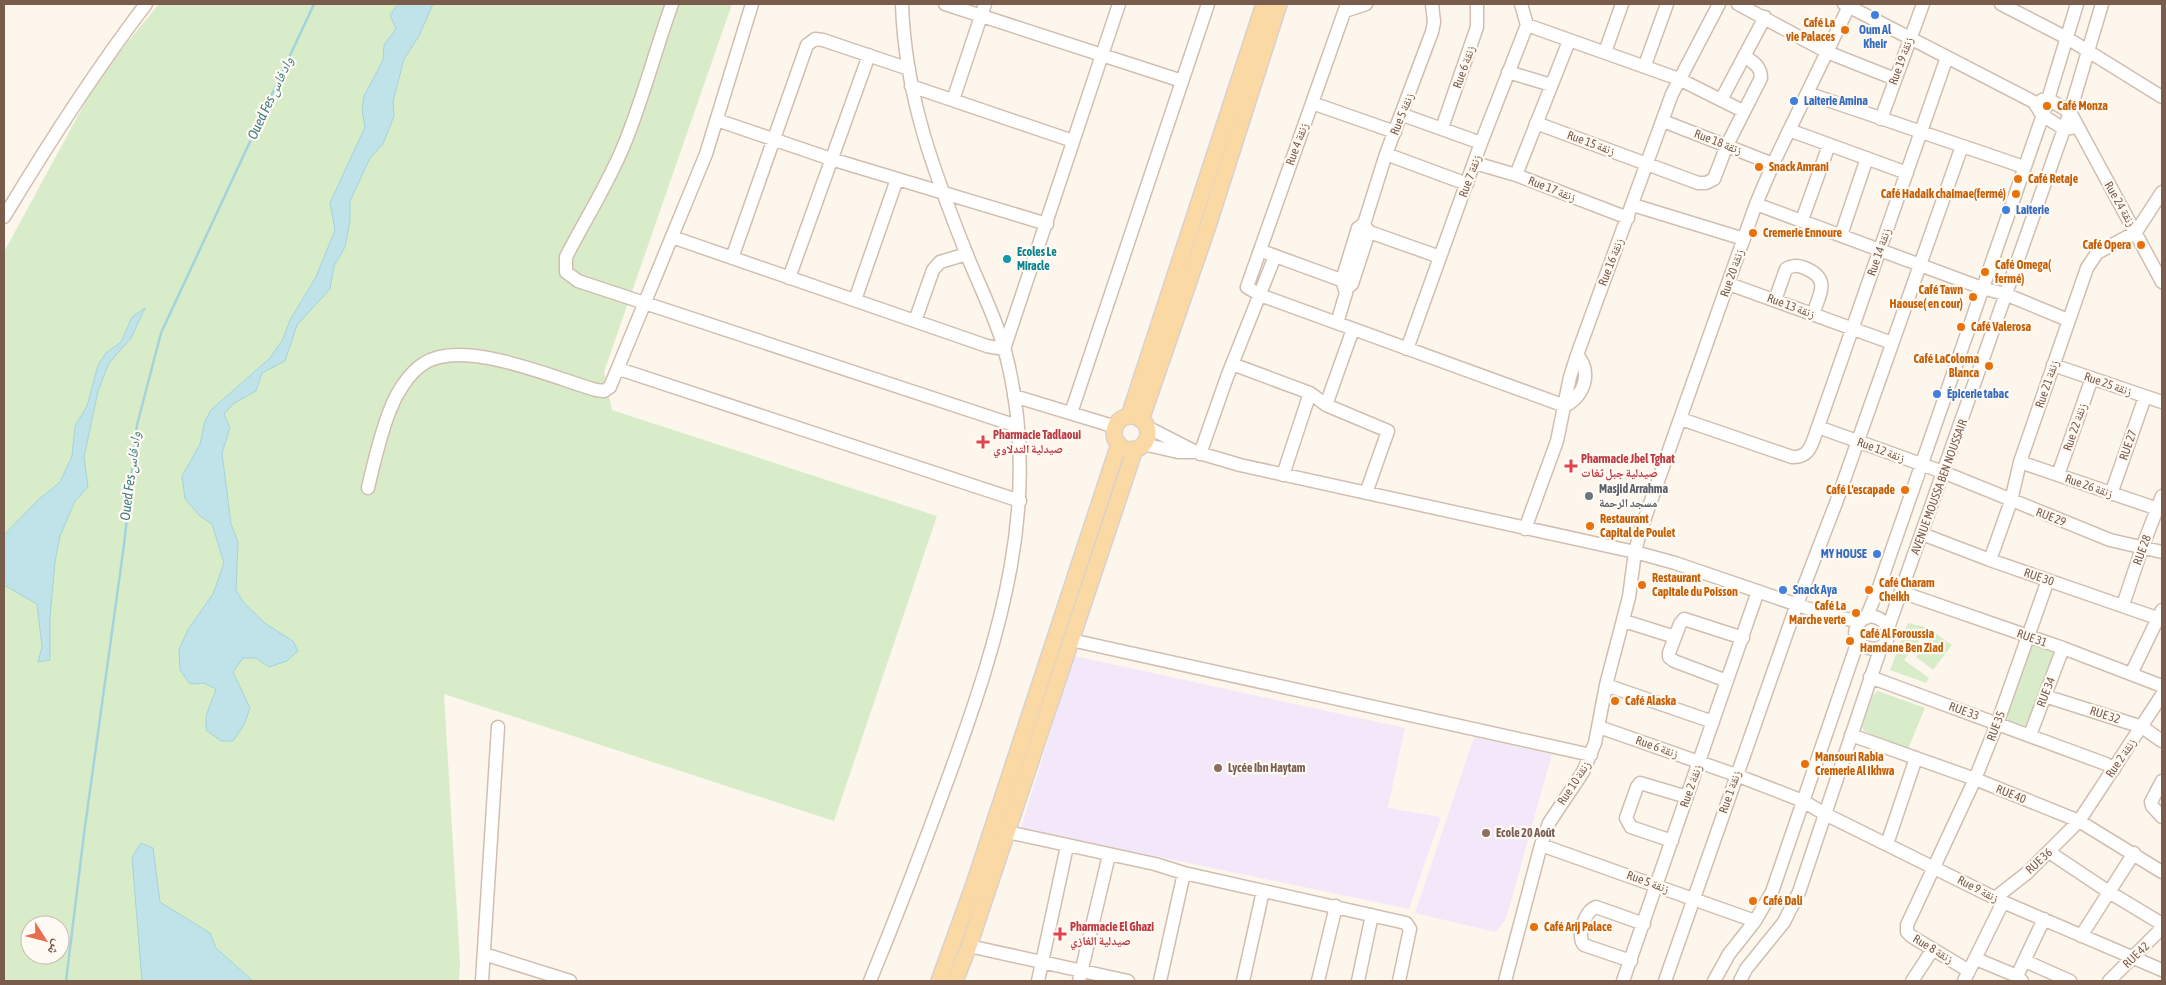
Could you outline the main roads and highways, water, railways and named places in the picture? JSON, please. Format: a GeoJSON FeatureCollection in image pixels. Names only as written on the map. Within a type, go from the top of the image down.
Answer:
{"type":"FeatureCollection","features":[{"type":"Feature","properties":{"kind":"main road"},"geometry":{"type":"LineString","coordinates":[[956,981],[1071,640],[1139,447],[1148,436],[1139,421],[1264,4]]}},
{"type":"Feature","properties":{"kind":"main road"},"geometry":{"type":"LineString","coordinates":[[1139,421],[1206,229],[1279,4]]}},
{"type":"Feature","properties":{"kind":"main road"},"geometry":{"type":"LineString","coordinates":[[1139,421],[1123,418],[1116,427],[1116,439],[1119,444],[1129,450],[1139,447]]}},
{"type":"Feature","properties":{"kind":"main road"},"geometry":{"type":"LineString","coordinates":[[939,981],[974,884],[1119,444]]}},
{"type":"Feature","properties":{"kind":"water"},"geometry":{"type":"Polygon","coordinates":[[[398,4],[433,4],[419,36],[404,59],[393,101],[394,116],[383,144],[370,158],[350,201],[350,221],[345,247],[334,266],[330,289],[297,325],[285,361],[262,373],[256,391],[233,404],[224,414],[230,428],[222,453],[231,524],[238,542],[236,590],[244,603],[266,624],[293,641],[298,651],[287,661],[269,667],[256,658],[243,658],[233,672],[250,708],[244,725],[233,741],[221,741],[206,730],[206,716],[216,689],[204,683],[190,684],[180,670],[179,649],[189,628],[213,594],[224,563],[212,524],[200,516],[185,499],[182,476],[200,444],[205,421],[211,410],[270,358],[283,339],[290,320],[316,277],[335,230],[330,203],[365,127],[362,110],[364,96],[383,60],[384,45],[396,29],[390,15],[398,4]]]}},
{"type":"Feature","properties":{"kind":"water"},"geometry":{"type":"Polygon","coordinates":[[[145,308],[131,338],[109,363],[98,391],[84,457],[88,487],[75,501],[60,536],[55,562],[50,617],[50,660],[38,662],[42,647],[37,604],[4,585],[4,535],[37,501],[60,482],[72,456],[75,426],[87,406],[98,365],[106,353],[121,342],[132,317],[145,308]]]}},
{"type":"Feature","properties":{"kind":"water"},"geometry":{"type":"Polygon","coordinates":[[[141,843],[153,848],[160,902],[210,933],[216,948],[253,981],[142,981],[132,857],[141,843]]]}},
{"type":"Feature","properties":{"kind":"waterway","name":"Oued Fes واد فاس"},"geometry":{"type":"LineString","coordinates":[[66,981],[84,834],[124,545],[137,425],[161,333],[314,4]]}},
{"type":"Feature","properties":{"kind":"place","name":"Oum Al Kheir"},"geometry":{"type":"Point","coordinates":[1875,15]}},
{"type":"Feature","properties":{"kind":"place","name":"Café La vie Palaces"},"geometry":{"type":"Point","coordinates":[1845,30]}},
{"type":"Feature","properties":{"kind":"place","name":"Laiterie Amina"},"geometry":{"type":"Point","coordinates":[1794,101]}},
{"type":"Feature","properties":{"kind":"place","name":"Café Monza"},"geometry":{"type":"Point","coordinates":[2047,106]}},
{"type":"Feature","properties":{"kind":"place","name":"Snack Amrani"},"geometry":{"type":"Point","coordinates":[1759,167]}},
{"type":"Feature","properties":{"kind":"place","name":"Café Retaje"},"geometry":{"type":"Point","coordinates":[2018,179]}},
{"type":"Feature","properties":{"kind":"place","name":"Café Hadaik chaimae(fermé)"},"geometry":{"type":"Point","coordinates":[2016,194]}},
{"type":"Feature","properties":{"kind":"place","name":"Laiterie"},"geometry":{"type":"Point","coordinates":[2006,210]}},
{"type":"Feature","properties":{"kind":"place","name":"Cremerie Ennoure"},"geometry":{"type":"Point","coordinates":[1753,233]}},
{"type":"Feature","properties":{"kind":"place","name":"Café Opera"},"geometry":{"type":"Point","coordinates":[2141,245]}},
{"type":"Feature","properties":{"kind":"place","name":"Ecoles Le Miracle"},"geometry":{"type":"Point","coordinates":[1007,259]}},
{"type":"Feature","properties":{"kind":"place","name":"Café Omega( fermé)"},"geometry":{"type":"Point","coordinates":[1985,272]}},
{"type":"Feature","properties":{"kind":"place","name":"Café Tawn Haouse( en cour)"},"geometry":{"type":"Point","coordinates":[1973,297]}},
{"type":"Feature","properties":{"kind":"place","name":"Café Valerosa"},"geometry":{"type":"Point","coordinates":[1961,327]}},
{"type":"Feature","properties":{"kind":"place","name":"Café LaColoma Blanca"},"geometry":{"type":"Point","coordinates":[1989,366]}},
{"type":"Feature","properties":{"kind":"place","name":"Épicerie tabac"},"geometry":{"type":"Point","coordinates":[1937,394]}},
{"type":"Feature","properties":{"kind":"place","name":"Pharmacie Tadlaoui صيدلية التدلاوي"},"geometry":{"type":"Point","coordinates":[983,442]}},
{"type":"Feature","properties":{"kind":"place","name":"Pharmacie Jbel Tghat صيدلية جبل ثغات"},"geometry":{"type":"Point","coordinates":[1571,466]}},
{"type":"Feature","properties":{"kind":"place","name":"Café L'escapade"},"geometry":{"type":"Point","coordinates":[1905,490]}},
{"type":"Feature","properties":{"kind":"place","name":"Masjid Arrahma مسجد الرحمة"},"geometry":{"type":"Point","coordinates":[1589,496]}},
{"type":"Feature","properties":{"kind":"place","name":"Restaurant Capital de Poulet"},"geometry":{"type":"Point","coordinates":[1590,526]}},
{"type":"Feature","properties":{"kind":"place","name":"MY HOUSE"},"geometry":{"type":"Point","coordinates":[1877,554]}},
{"type":"Feature","properties":{"kind":"place","name":"Restaurant Capitale du Poisson"},"geometry":{"type":"Point","coordinates":[1642,585]}},
{"type":"Feature","properties":{"kind":"place","name":"Snack Aya"},"geometry":{"type":"Point","coordinates":[1783,590]}},
{"type":"Feature","properties":{"kind":"place","name":"Café Charam Cheikh"},"geometry":{"type":"Point","coordinates":[1869,590]}},
{"type":"Feature","properties":{"kind":"place","name":"Café La Marche verte"},"geometry":{"type":"Point","coordinates":[1856,613]}},
{"type":"Feature","properties":{"kind":"place","name":"Café Al Foroussia Hamdane Ben Ziad"},"geometry":{"type":"Point","coordinates":[1850,641]}},
{"type":"Feature","properties":{"kind":"place","name":"Café Alaska"},"geometry":{"type":"Point","coordinates":[1615,701]}},
{"type":"Feature","properties":{"kind":"place","name":"Mansouri Rabia Cremerie Al Ikhwa"},"geometry":{"type":"Point","coordinates":[1805,764]}},
{"type":"Feature","properties":{"kind":"place","name":"Lycée Ibn Haytam"},"geometry":{"type":"Point","coordinates":[1218,768]}},
{"type":"Feature","properties":{"kind":"place","name":"Ecole 20 Août"},"geometry":{"type":"Point","coordinates":[1486,833]}},
{"type":"Feature","properties":{"kind":"place","name":"Café Dali"},"geometry":{"type":"Point","coordinates":[1753,901]}},
{"type":"Feature","properties":{"kind":"place","name":"Café Arij Palace"},"geometry":{"type":"Point","coordinates":[1534,927]}},
{"type":"Feature","properties":{"kind":"place","name":"Pharmacie El Ghazi صيدلية الغازي"},"geometry":{"type":"Point","coordinates":[1060,934]}}]}
